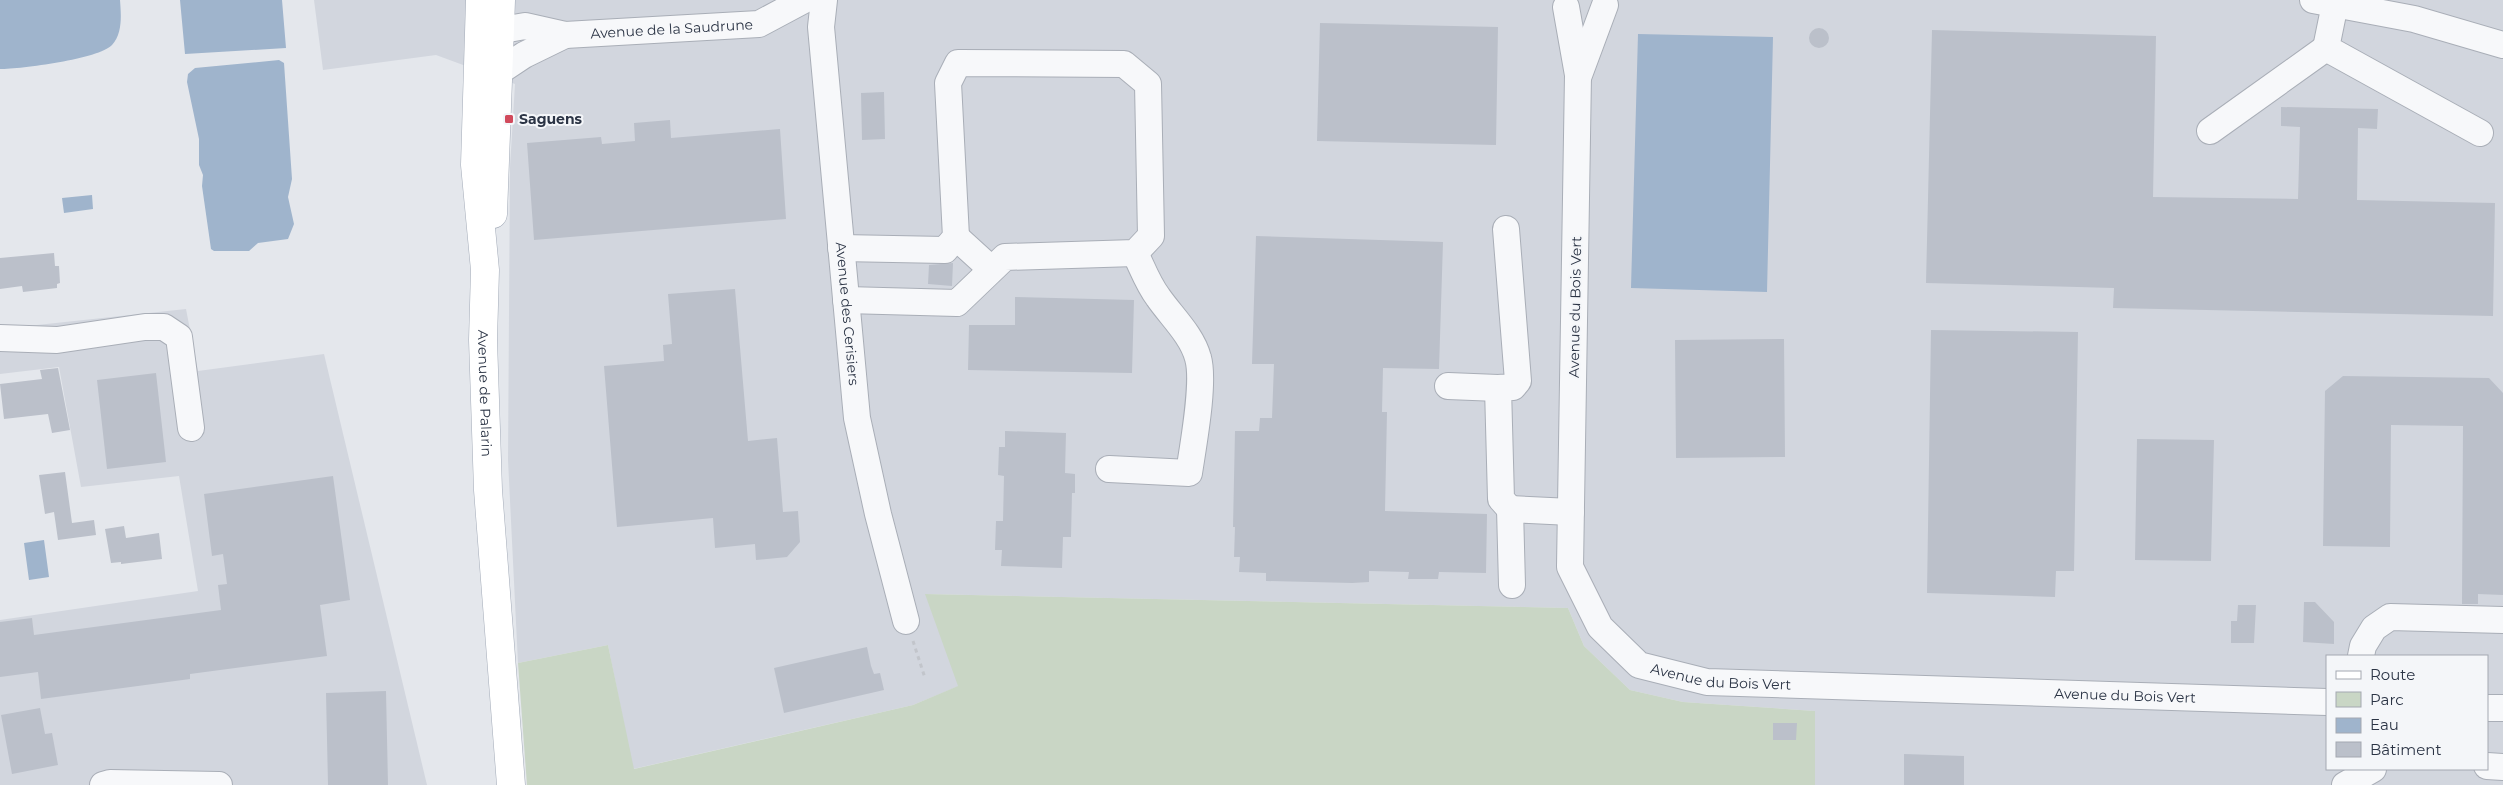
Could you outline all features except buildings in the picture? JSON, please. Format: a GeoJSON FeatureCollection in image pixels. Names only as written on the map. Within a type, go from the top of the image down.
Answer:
{"type":"FeatureCollection","features":[{"type":"Feature","properties":{"kind":"main road","name":"Avenue de Palarin"},"geometry":{"type":"LineString","coordinates":[[498,31],[475,165],[485,270],[483,340],[488,490],[511,785]]}},
{"type":"Feature","properties":{"kind":"street","name":"Avenue de la Saudrune"},"geometry":{"type":"LineString","coordinates":[[498,31],[565,35],[759,24],[804,0]]}},
{"type":"Feature","properties":{"kind":"street","name":"Avenue des Cerisiers"},"geometry":{"type":"LineString","coordinates":[[824,0],[821,27],[858,418],[878,514],[906,622]]}},
{"type":"Feature","properties":{"kind":"street"},"geometry":{"type":"LineString","coordinates":[[1561,3],[1579,10],[1592,9],[1609,2]]}},
{"type":"Feature","properties":{"kind":"street","name":"Avenue du Bois Vert"},"geometry":{"type":"LineString","coordinates":[[1578,75],[1609,2]]}},
{"type":"Feature","properties":{"kind":"street","name":"Avenue du Bois Vert"},"geometry":{"type":"LineString","coordinates":[[1561,3],[1578,75],[1570,567],[1600,627],[1639,666],[1707,682],[2326,702]]}},
{"type":"Feature","properties":{"kind":"street"},"geometry":{"type":"LineString","coordinates":[[2210,131],[2326,48],[2342,3],[2414,19],[2503,45]]}},
{"type":"Feature","properties":{"kind":"street"},"geometry":{"type":"LineString","coordinates":[[2326,48],[2480,133]]}},
{"type":"Feature","properties":{"kind":"street"},"geometry":{"type":"LineString","coordinates":[[841,248],[945,250],[956,237],[948,83],[958,64],[1124,64],[1148,84],[1151,236],[1135,253],[1005,257],[957,303],[846,300]]}},
{"type":"Feature","properties":{"kind":"street"},"geometry":{"type":"LineString","coordinates":[[1448,386],[1513,387],[1518,381],[1506,229]]}},
{"type":"Feature","properties":{"kind":"street"},"geometry":{"type":"LineString","coordinates":[[956,237],[991,269]]}},
{"type":"Feature","properties":{"kind":"street"},"geometry":{"type":"LineString","coordinates":[[1109,469],[1189,473],[1196,421],[1199,380],[1198,358],[1181,326],[1156,296],[1135,253]]}},
{"type":"Feature","properties":{"kind":"street"},"geometry":{"type":"LineString","coordinates":[[0,338],[56,340],[145,327],[164,327],[179,337],[191,428]]}},
{"type":"Feature","properties":{"kind":"street"},"geometry":{"type":"LineString","coordinates":[[1498,388],[1500,499],[1510,509],[1571,512]]}},
{"type":"Feature","properties":{"kind":"street"},"geometry":{"type":"LineString","coordinates":[[1510,509],[1512,585]]}},
{"type":"Feature","properties":{"kind":"street"},"geometry":{"type":"LineString","coordinates":[[2360,655],[2363,646],[2374,628],[2390,617],[2503,620]]}},
{"type":"Feature","properties":{"kind":"street"},"geometry":{"type":"LineString","coordinates":[[2488,708],[2503,708]]}},
{"type":"Feature","properties":{"kind":"street"},"geometry":{"type":"LineString","coordinates":[[2488,766],[2503,767]]}},
{"type":"Feature","properties":{"kind":"street"},"geometry":{"type":"LineString","coordinates":[[2345,785],[2371,770]]}},
{"type":"Feature","properties":{"kind":"street"},"geometry":{"type":"LineString","coordinates":[[104,785],[110,783],[220,785]]}},
{"type":"Feature","properties":{"kind":"path"},"geometry":{"type":"LineString","coordinates":[[906,622],[925,678]]}},
{"type":"Feature","properties":{"kind":"shaded area"},"geometry":{"type":"Polygon","coordinates":[[[314,0],[2503,0],[2503,785],[1815,785],[1815,711],[1683,702],[1630,690],[1584,646],[1568,608],[926,594],[959,686],[913,705],[633,769],[608,645],[518,663],[508,460],[510,167],[515,84],[436,55],[323,70],[314,0]]]}},
{"type":"Feature","properties":{"kind":"shaded area"},"geometry":{"type":"Polygon","coordinates":[[[186,309],[198,371],[324,354],[427,785],[0,785],[0,620],[198,591],[179,476],[81,487],[59,367],[0,374],[0,329],[186,309]]]}},
{"type":"Feature","properties":{"kind":"green space"},"geometry":{"type":"Polygon","coordinates":[[[925,594],[1568,608],[1584,646],[1630,690],[1683,702],[1815,711],[1815,785],[527,785],[518,663],[608,645],[634,769],[913,705],[958,686],[925,594]]]}},
{"type":"Feature","properties":{"kind":"water"},"geometry":{"type":"Polygon","coordinates":[[[0,0],[120,0],[120,29],[112,45],[92,55],[41,65],[0,69],[0,0]]]}},
{"type":"Feature","properties":{"kind":"water"},"geometry":{"type":"Polygon","coordinates":[[[180,0],[282,0],[286,48],[185,54],[180,0]]]}},
{"type":"Feature","properties":{"kind":"water"},"geometry":{"type":"Polygon","coordinates":[[[1638,34],[1773,37],[1767,292],[1631,288],[1638,34]]]}},
{"type":"Feature","properties":{"kind":"water"},"geometry":{"type":"Polygon","coordinates":[[[279,60],[284,63],[292,179],[288,197],[294,224],[288,239],[258,243],[249,251],[214,251],[211,249],[202,186],[203,175],[199,165],[199,139],[187,82],[188,74],[195,68],[279,60]]]}},
{"type":"Feature","properties":{"kind":"water"},"geometry":{"type":"Polygon","coordinates":[[[92,195],[93,209],[64,213],[62,198],[92,195]]]}},
{"type":"Feature","properties":{"kind":"water"},"geometry":{"type":"Polygon","coordinates":[[[44,540],[49,577],[29,580],[24,543],[44,540]]]}},
{"type":"Feature","properties":{"kind":"place","name":"Saguens"},"geometry":{"type":"Point","coordinates":[509,119]}}]}
